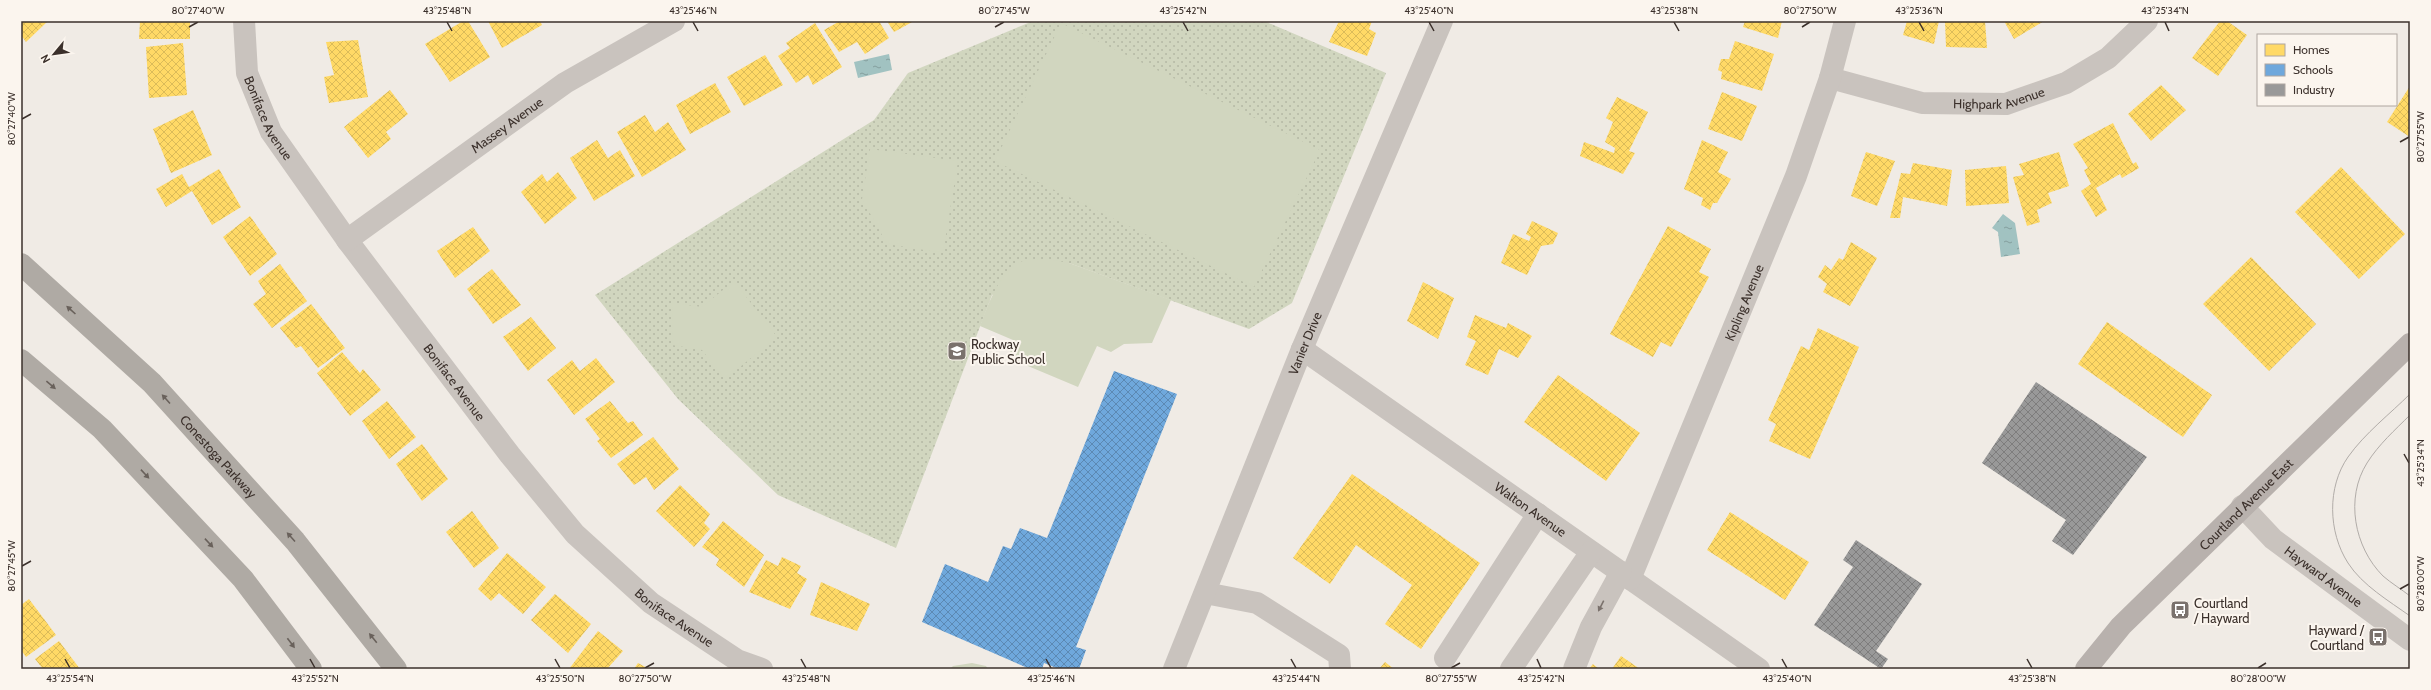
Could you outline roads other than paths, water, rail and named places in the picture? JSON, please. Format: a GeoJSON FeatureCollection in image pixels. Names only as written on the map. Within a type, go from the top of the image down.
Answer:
{"type":"FeatureCollection","features":[{"type":"Feature","properties":{"kind":"highway","name":"Conestoga Parkway"},"geometry":{"type":"LineString","coordinates":[[21,264],[152,383],[294,541],[396,669]]}},
{"type":"Feature","properties":{"kind":"highway"},"geometry":{"type":"LineString","coordinates":[[21,360],[108,434],[243,579],[311,669]]}},
{"type":"Feature","properties":{"kind":"main road","name":"Courtland Avenue East"},"geometry":{"type":"LineString","coordinates":[[2086,669],[2121,626],[2242,506],[2410,344]]}},
{"type":"Feature","properties":{"kind":"street","name":"Boniface Avenue"},"geometry":{"type":"LineString","coordinates":[[244,21],[247,73],[271,132],[347,240],[510,455],[575,534],[651,603],[737,660],[762,669]]}},
{"type":"Feature","properties":{"kind":"street","name":"Massey Avenue"},"geometry":{"type":"LineString","coordinates":[[347,240],[565,83],[674,21]]}},
{"type":"Feature","properties":{"kind":"street","name":"Vanier Drive"},"geometry":{"type":"LineString","coordinates":[[1176,668],[1302,349],[1442,21]]}},
{"type":"Feature","properties":{"kind":"street","name":"Kipling Avenue"},"geometry":{"type":"LineString","coordinates":[[1574,669],[1591,627],[1625,576],[1796,176],[1830,78],[1845,21]]}},
{"type":"Feature","properties":{"kind":"street","name":"Highpark Avenue"},"geometry":{"type":"LineString","coordinates":[[1830,78],[1922,103],[2006,104],[2066,84],[2108,58],[2147,21]]}},
{"type":"Feature","properties":{"kind":"street","name":"Walton Avenue"},"geometry":{"type":"LineString","coordinates":[[1302,349],[1758,669]]}},
{"type":"Feature","properties":{"kind":"street","name":"Hayward Avenue"},"geometry":{"type":"LineString","coordinates":[[2242,506],[2273,538],[2410,640]]}},
{"type":"Feature","properties":{"kind":"street"},"geometry":{"type":"LineString","coordinates":[[1445,658],[1538,514]]}},
{"type":"Feature","properties":{"kind":"street"},"geometry":{"type":"LineString","coordinates":[[1512,669],[1591,552]]}},
{"type":"Feature","properties":{"kind":"street"},"geometry":{"type":"LineString","coordinates":[[1205,593],[1257,603],[1338,655],[1340,669]]}},
{"type":"Feature","properties":{"kind":"water"},"geometry":{"type":"Polygon","coordinates":[[[889,54],[892,70],[858,78],[854,62],[889,54]]]}},
{"type":"Feature","properties":{"kind":"water"},"geometry":{"type":"Polygon","coordinates":[[[2003,214],[2015,223],[2020,254],[2001,257],[1998,232],[1992,228],[2003,214]]]}},
{"type":"Feature","properties":{"kind":"tram line"},"geometry":{"type":"LineString","coordinates":[[2410,394],[2370,432],[2348,457],[2341,469],[2333,496],[2334,524],[2337,538],[2341,551],[2348,563],[2368,585],[2410,616]]}},
{"type":"Feature","properties":{"kind":"tram line"},"geometry":{"type":"LineString","coordinates":[[2410,415],[2382,443],[2367,463],[2360,477],[2356,491],[2355,506],[2359,537],[2365,551],[2383,576],[2410,596]]}},
{"type":"Feature","properties":{"kind":"place","name":"Rockway Public School"},"geometry":{"type":"Point","coordinates":[957,351]}},
{"type":"Feature","properties":{"kind":"place","name":"Courtland / Hayward"},"geometry":{"type":"Point","coordinates":[2180,610]}},
{"type":"Feature","properties":{"kind":"place","name":"Hayward / Courtland"},"geometry":{"type":"Point","coordinates":[2378,637]}}]}
